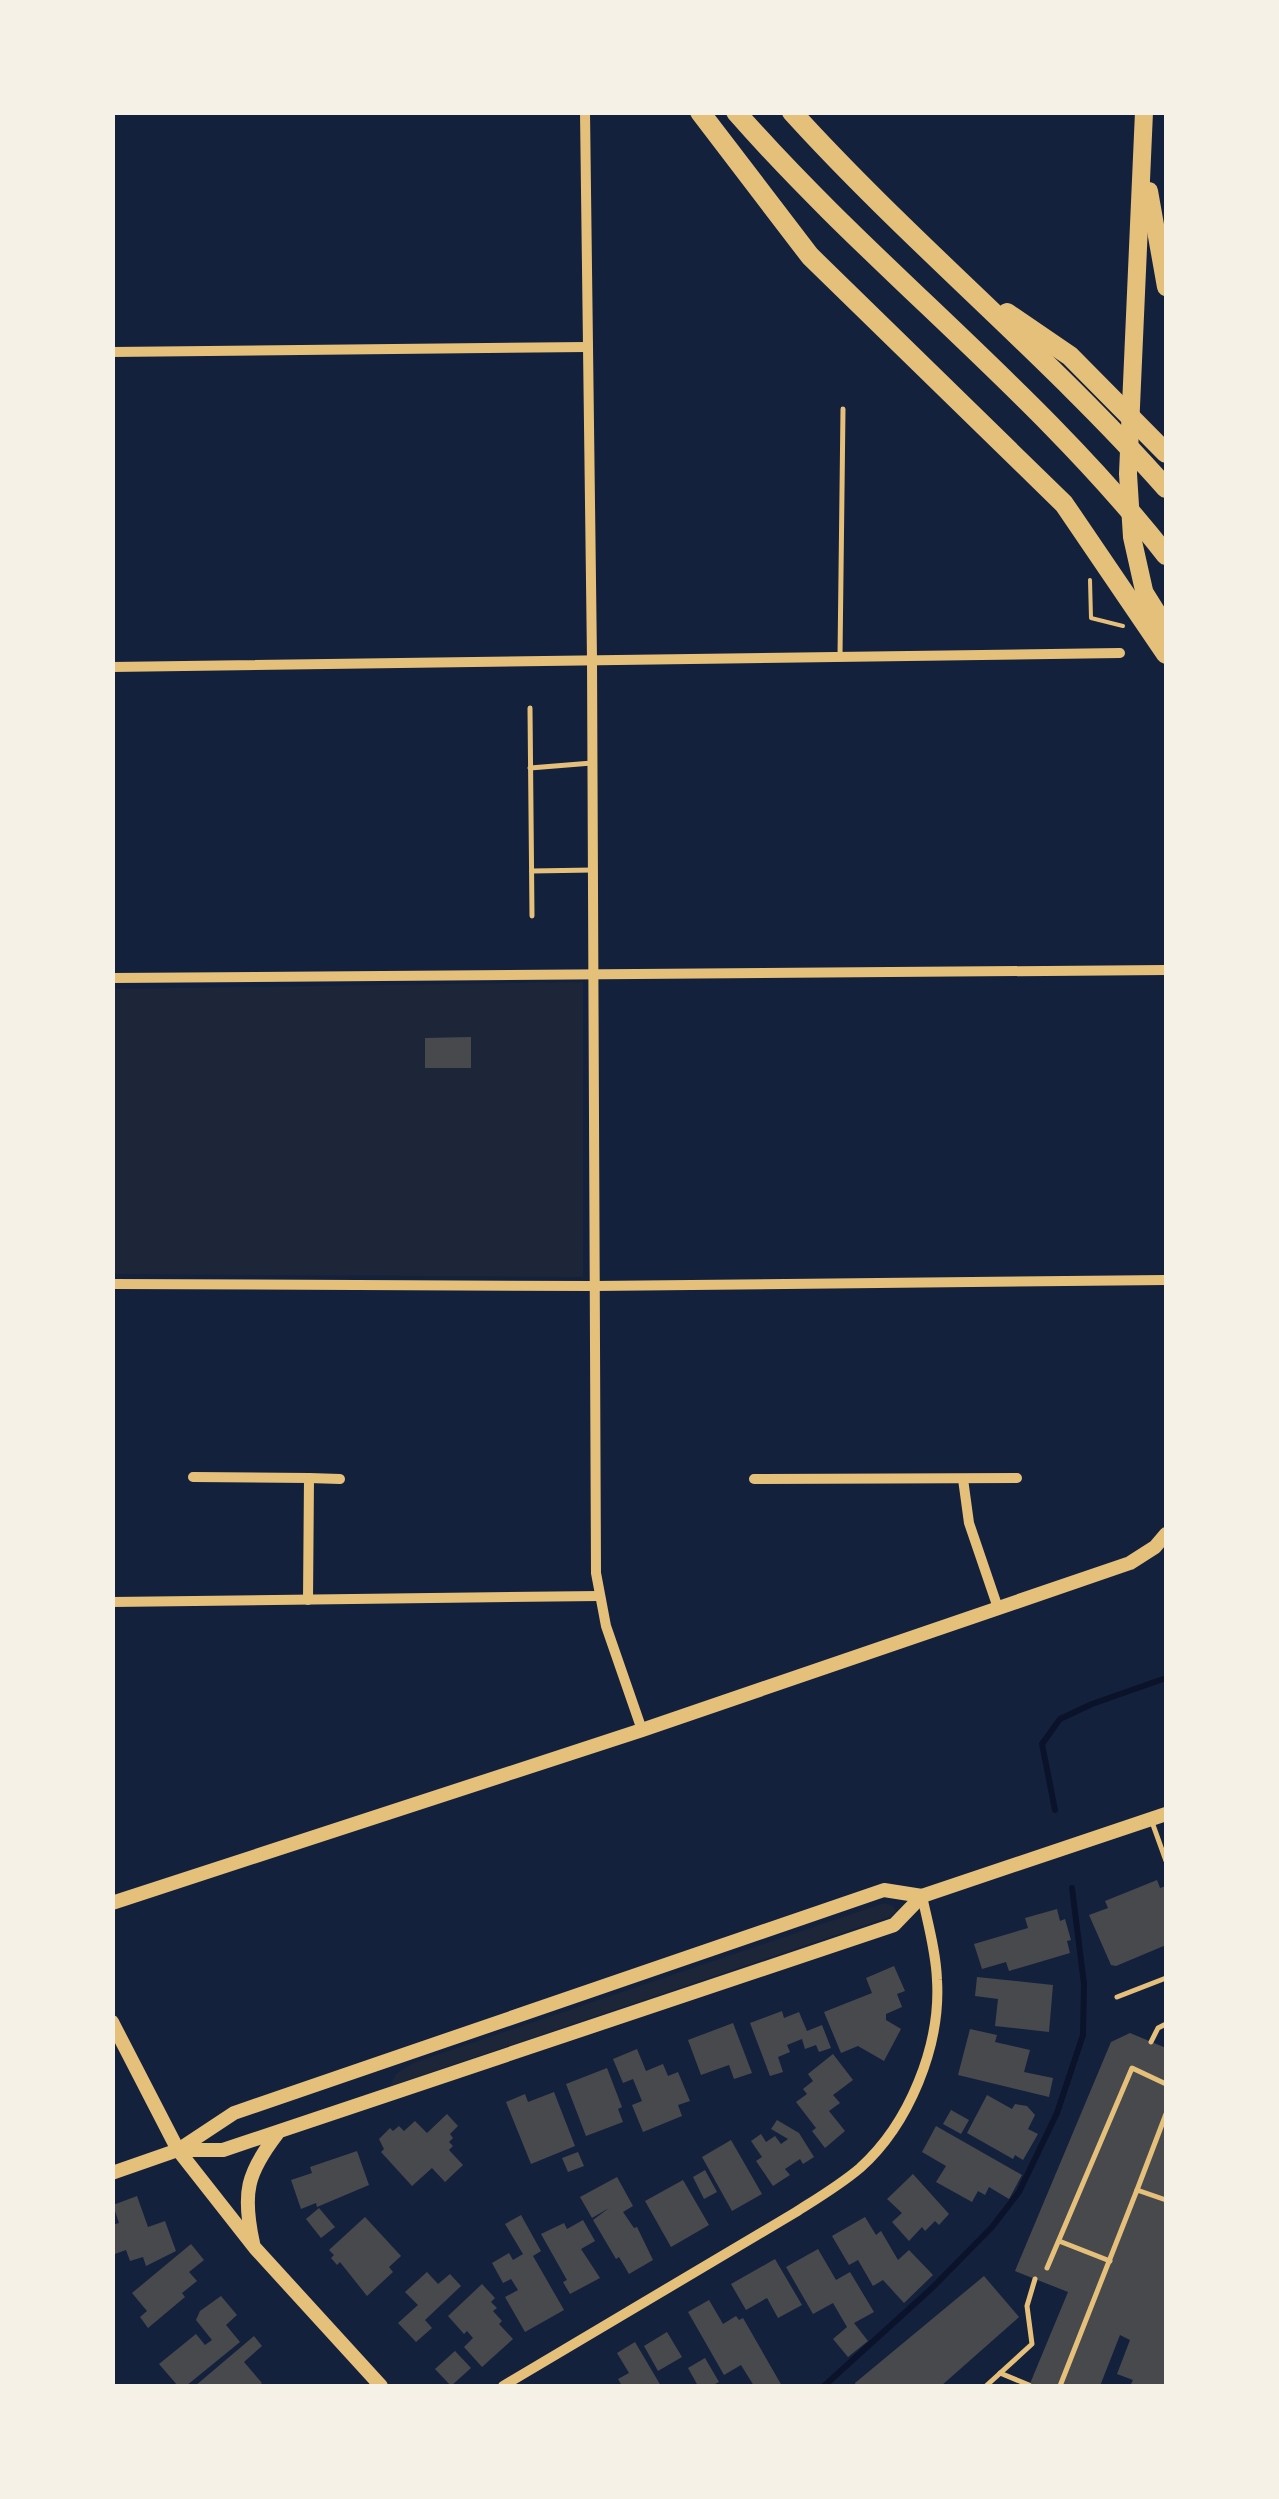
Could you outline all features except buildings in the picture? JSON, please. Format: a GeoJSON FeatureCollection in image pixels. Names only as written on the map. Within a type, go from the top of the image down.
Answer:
{"type":"FeatureCollection","features":[{"type":"Feature","properties":{"kind":"highway"},"geometry":{"type":"LineString","coordinates":[[700,112],[810,256],[1064,504],[1166,654]]}},
{"type":"Feature","properties":{"kind":"highway"},"geometry":{"type":"LineString","coordinates":[[736,112],[841,226],[1100,476],[1166,556]]}},
{"type":"Feature","properties":{"kind":"highway"},"geometry":{"type":"LineString","coordinates":[[792,112],[869,194],[1089,405],[1166,488]]}},
{"type":"Feature","properties":{"kind":"highway"},"geometry":{"type":"LineString","coordinates":[[958,280],[1070,356],[1166,453]]}},
{"type":"Feature","properties":{"kind":"highway"},"geometry":{"type":"LineString","coordinates":[[1145,595],[1166,630]]}},
{"type":"Feature","properties":{"kind":"main road"},"geometry":{"type":"LineString","coordinates":[[1144,112],[1128,474],[1132,537],[1145,595]]}},
{"type":"Feature","properties":{"kind":"main road"},"geometry":{"type":"LineString","coordinates":[[1144,161],[1166,287]]}},
{"type":"Feature","properties":{"kind":"street"},"geometry":{"type":"LineString","coordinates":[[585,112],[596,1573],[599,1596],[642,1730]]}},
{"type":"Feature","properties":{"kind":"street"},"geometry":{"type":"LineString","coordinates":[[112,352],[587,346]]}},
{"type":"Feature","properties":{"kind":"street"},"geometry":{"type":"LineString","coordinates":[[112,666],[1120,653]]}},
{"type":"Feature","properties":{"kind":"street"},"geometry":{"type":"LineString","coordinates":[[112,978],[1166,970]]}},
{"type":"Feature","properties":{"kind":"street"},"geometry":{"type":"LineString","coordinates":[[112,1284],[594,1286],[1166,1280]]}},
{"type":"Feature","properties":{"kind":"street"},"geometry":{"type":"LineString","coordinates":[[194,1478],[340,1479]]}},
{"type":"Feature","properties":{"kind":"street"},"geometry":{"type":"LineString","coordinates":[[308,1478],[308,1600]]}},
{"type":"Feature","properties":{"kind":"street"},"geometry":{"type":"LineString","coordinates":[[963,1478],[969,1523],[998,1608]]}},
{"type":"Feature","properties":{"kind":"street"},"geometry":{"type":"LineString","coordinates":[[754,1480],[1017,1478]]}},
{"type":"Feature","properties":{"kind":"street"},"geometry":{"type":"LineString","coordinates":[[112,1903],[642,1730],[1130,1563],[1155,1547],[1166,1534]]}},
{"type":"Feature","properties":{"kind":"street"},"geometry":{"type":"LineString","coordinates":[[112,1602],[599,1596]]}},
{"type":"Feature","properties":{"kind":"street"},"geometry":{"type":"LineString","coordinates":[[178,2150],[224,2150],[894,1924],[922,1896],[1166,1814]]}},
{"type":"Feature","properties":{"kind":"street"},"geometry":{"type":"LineString","coordinates":[[112,2172],[178,2150],[234,2113],[884,1890],[922,1896]]}},
{"type":"Feature","properties":{"kind":"street"},"geometry":{"type":"LineString","coordinates":[[503,2386],[841,2184],[878,2148],[909,2102],[933,2035],[937,1980],[922,1896]]}},
{"type":"Feature","properties":{"kind":"street"},"geometry":{"type":"LineString","coordinates":[[112,2022],[178,2150],[255,2248],[381,2386]]}},
{"type":"Feature","properties":{"kind":"street"},"geometry":{"type":"LineString","coordinates":[[255,2248],[247,2188],[254,2163],[277,2133]]}},
{"type":"Feature","properties":{"kind":"lane"},"geometry":{"type":"LineString","coordinates":[[840,656],[843,409]]}},
{"type":"Feature","properties":{"kind":"lane"},"geometry":{"type":"LineString","coordinates":[[530,708],[532,916]]}},
{"type":"Feature","properties":{"kind":"lane"},"geometry":{"type":"LineString","coordinates":[[530,768],[592,763]]}},
{"type":"Feature","properties":{"kind":"lane"},"geometry":{"type":"LineString","coordinates":[[532,871],[593,870]]}},
{"type":"Feature","properties":{"kind":"lane"},"geometry":{"type":"LineString","coordinates":[[1151,1820],[1166,1861]]}},
{"type":"Feature","properties":{"kind":"lane"},"geometry":{"type":"LineString","coordinates":[[1116,1997],[1166,1978]]}},
{"type":"Feature","properties":{"kind":"lane"},"geometry":{"type":"LineString","coordinates":[[1151,2042],[1158,2028],[1166,2024]]}},
{"type":"Feature","properties":{"kind":"lane"},"geometry":{"type":"LineString","coordinates":[[1047,2268],[1132,2068],[1166,2084]]}},
{"type":"Feature","properties":{"kind":"lane"},"geometry":{"type":"LineString","coordinates":[[1060,2386],[1166,2114]]}},
{"type":"Feature","properties":{"kind":"lane"},"geometry":{"type":"LineString","coordinates":[[1138,2190],[1166,2200]]}},
{"type":"Feature","properties":{"kind":"lane"},"geometry":{"type":"LineString","coordinates":[[1059,2241],[1110,2261]]}},
{"type":"Feature","properties":{"kind":"lane"},"geometry":{"type":"LineString","coordinates":[[986,2386],[1032,2344],[1028,2306],[1036,2279]]}},
{"type":"Feature","properties":{"kind":"lane"},"geometry":{"type":"LineString","coordinates":[[1000,2373],[1029,2385]]}},
{"type":"Feature","properties":{"kind":"path"},"geometry":{"type":"LineString","coordinates":[[1090,579],[1090,609]]}},
{"type":"Feature","properties":{"kind":"shaded area"},"geometry":{"type":"Polygon","coordinates":[[[583,982],[583,1277],[113,1274],[112,989],[583,982]]]}},
{"type":"Feature","properties":{"kind":"shaded area"},"geometry":{"type":"Polygon","coordinates":[[[884,1903],[896,1911],[889,1917],[390,2086],[396,2074],[413,2063],[884,1903]]]}},
{"type":"Feature","properties":{"kind":"waterway"},"geometry":{"type":"LineString","coordinates":[[1055,1810],[1042,1744],[1060,1719],[1166,1678]]}},
{"type":"Feature","properties":{"kind":"waterway"},"geometry":{"type":"LineString","coordinates":[[824,2386],[932,2288],[992,2227],[1019,2192],[1057,2113],[1083,2035],[1084,1984],[1072,1888]]}}]}
